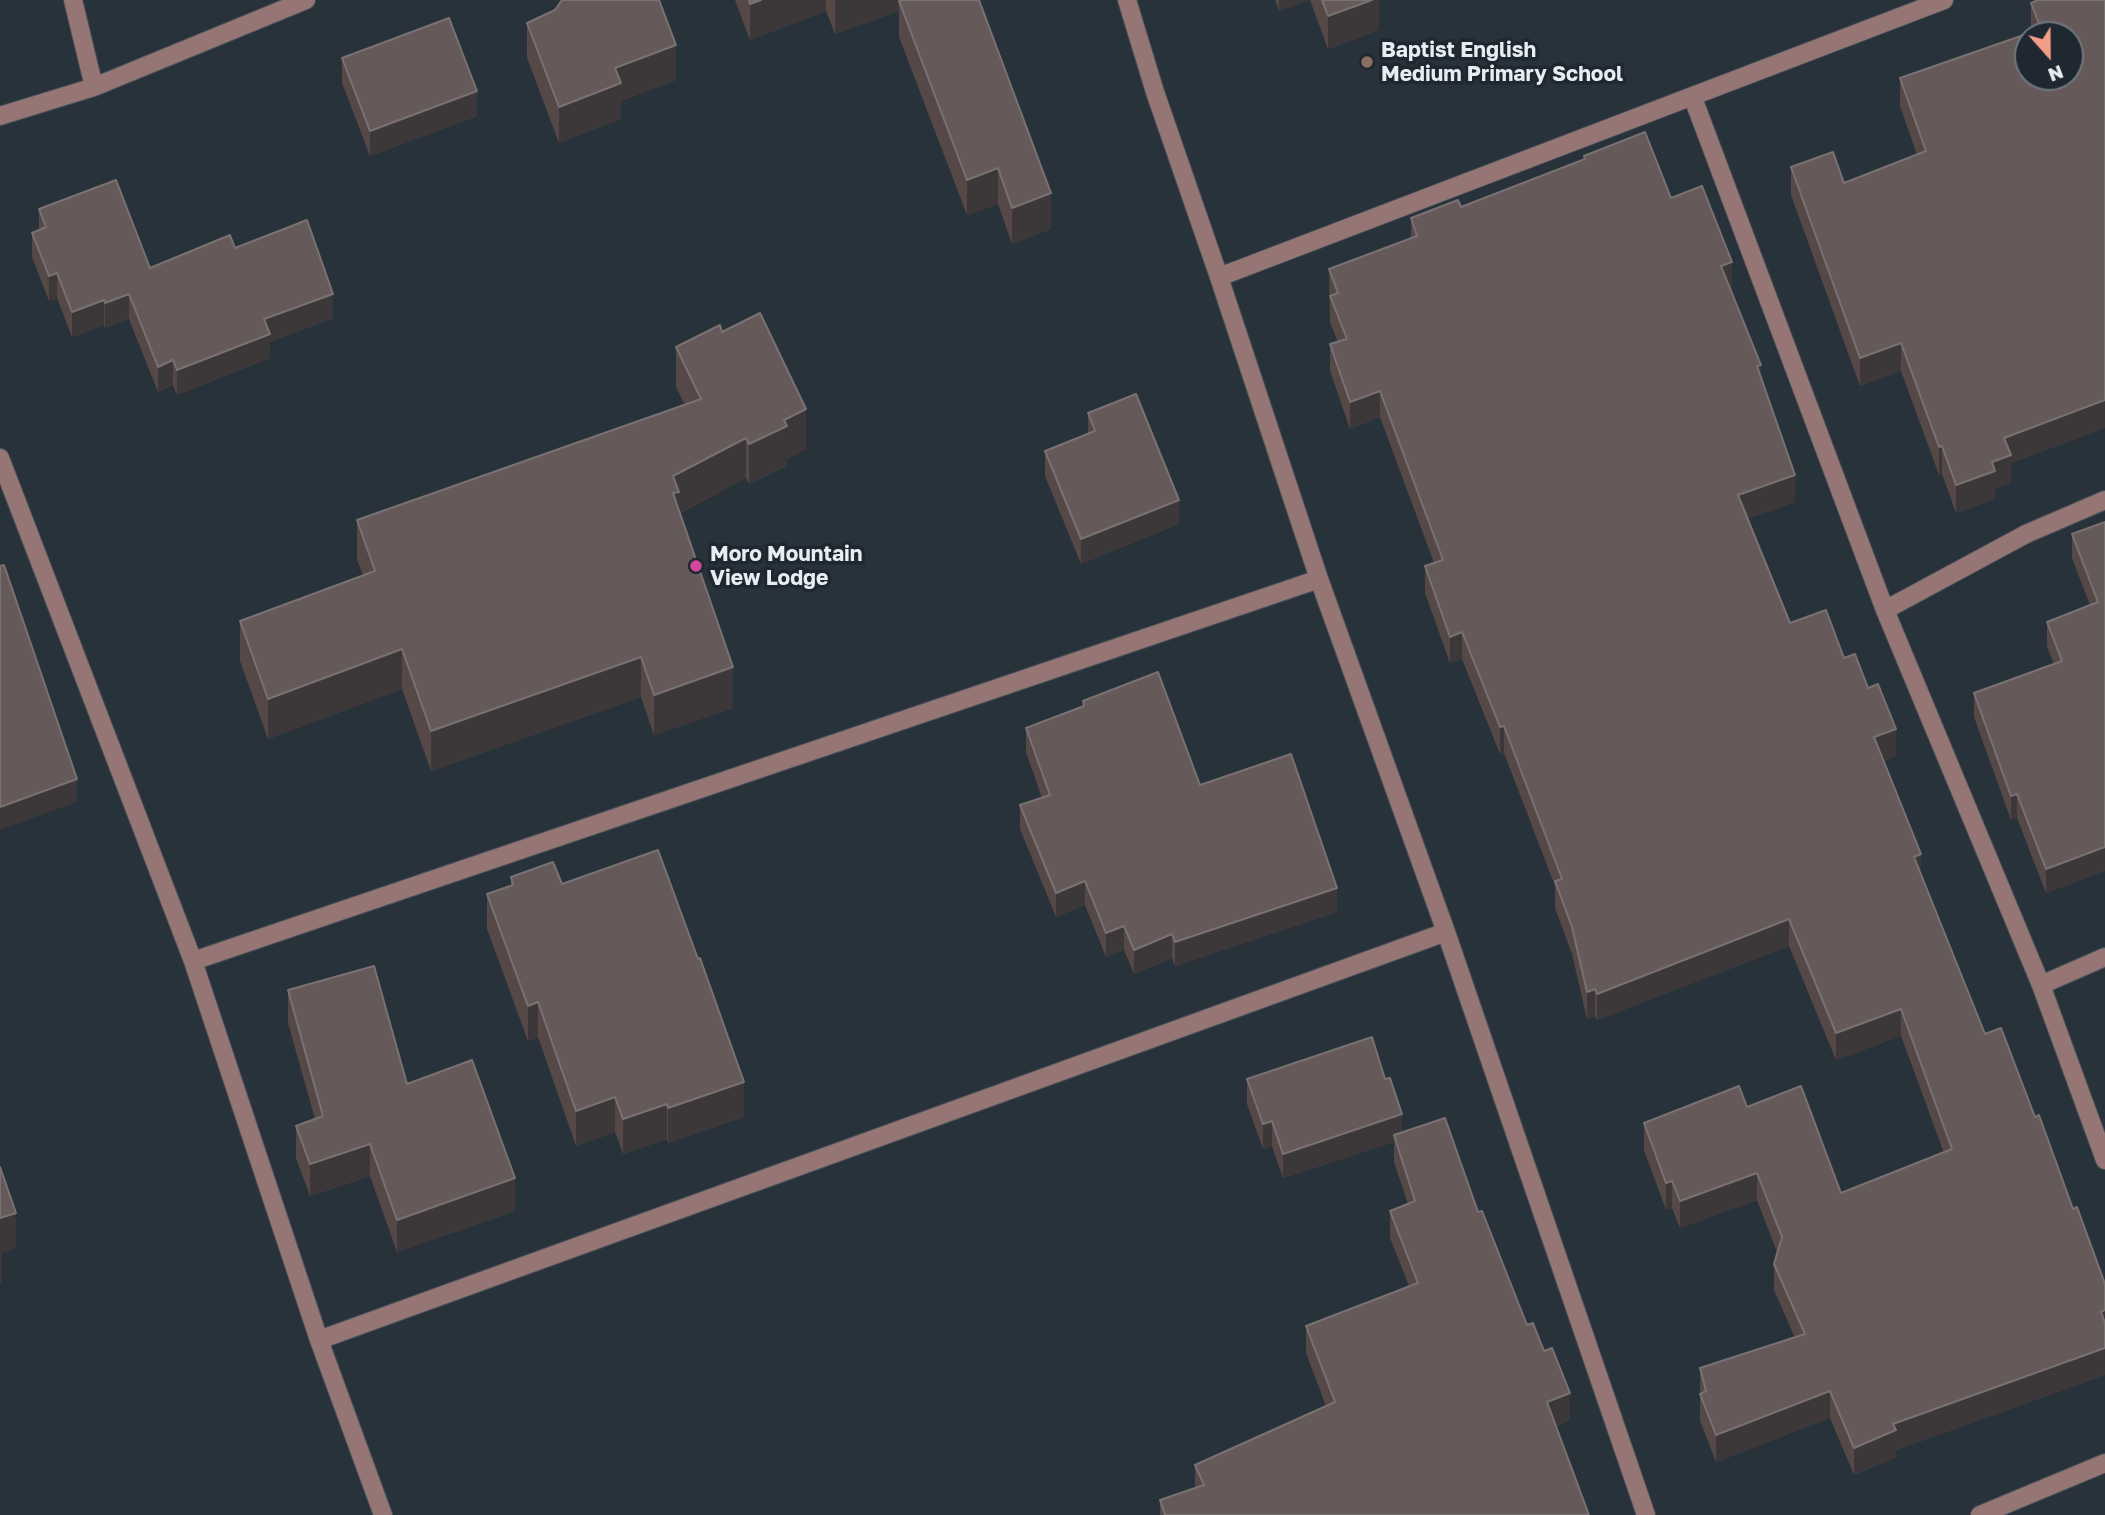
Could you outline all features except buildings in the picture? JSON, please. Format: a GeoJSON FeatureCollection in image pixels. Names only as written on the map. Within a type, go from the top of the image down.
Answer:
{"type":"FeatureCollection","features":[{"type":"Feature","properties":{"kind":"street"},"geometry":{"type":"LineString","coordinates":[[73,0],[94,87]]}},
{"type":"Feature","properties":{"kind":"street"},"geometry":{"type":"LineString","coordinates":[[0,116],[94,87],[306,0]]}},
{"type":"Feature","properties":{"kind":"street"},"geometry":{"type":"LineString","coordinates":[[1126,0],[1319,579],[1446,932],[1646,1515]]}},
{"type":"Feature","properties":{"kind":"street"},"geometry":{"type":"LineString","coordinates":[[1219,277],[1944,0]]}},
{"type":"Feature","properties":{"kind":"street"},"geometry":{"type":"LineString","coordinates":[[1693,98],[1885,610],[2042,985],[2105,1160]]}},
{"type":"Feature","properties":{"kind":"street"},"geometry":{"type":"LineString","coordinates":[[0,457],[192,961],[318,1340],[383,1515]]}},
{"type":"Feature","properties":{"kind":"street"},"geometry":{"type":"LineString","coordinates":[[1885,610],[2026,534],[2105,500]]}},
{"type":"Feature","properties":{"kind":"street"},"geometry":{"type":"LineString","coordinates":[[192,961],[1319,579]]}},
{"type":"Feature","properties":{"kind":"street"},"geometry":{"type":"LineString","coordinates":[[318,1340],[1446,932]]}},
{"type":"Feature","properties":{"kind":"street"},"geometry":{"type":"LineString","coordinates":[[2042,985],[2105,957]]}},
{"type":"Feature","properties":{"kind":"street"},"geometry":{"type":"LineString","coordinates":[[1980,1515],[2105,1463]]}},
{"type":"Feature","properties":{"kind":"place","name":"Baptist English Medium Primary School"},"geometry":{"type":"Point","coordinates":[1367,62]}},
{"type":"Feature","properties":{"kind":"place","name":"Moro Mountain View Lodge"},"geometry":{"type":"Point","coordinates":[696,566]}}]}
